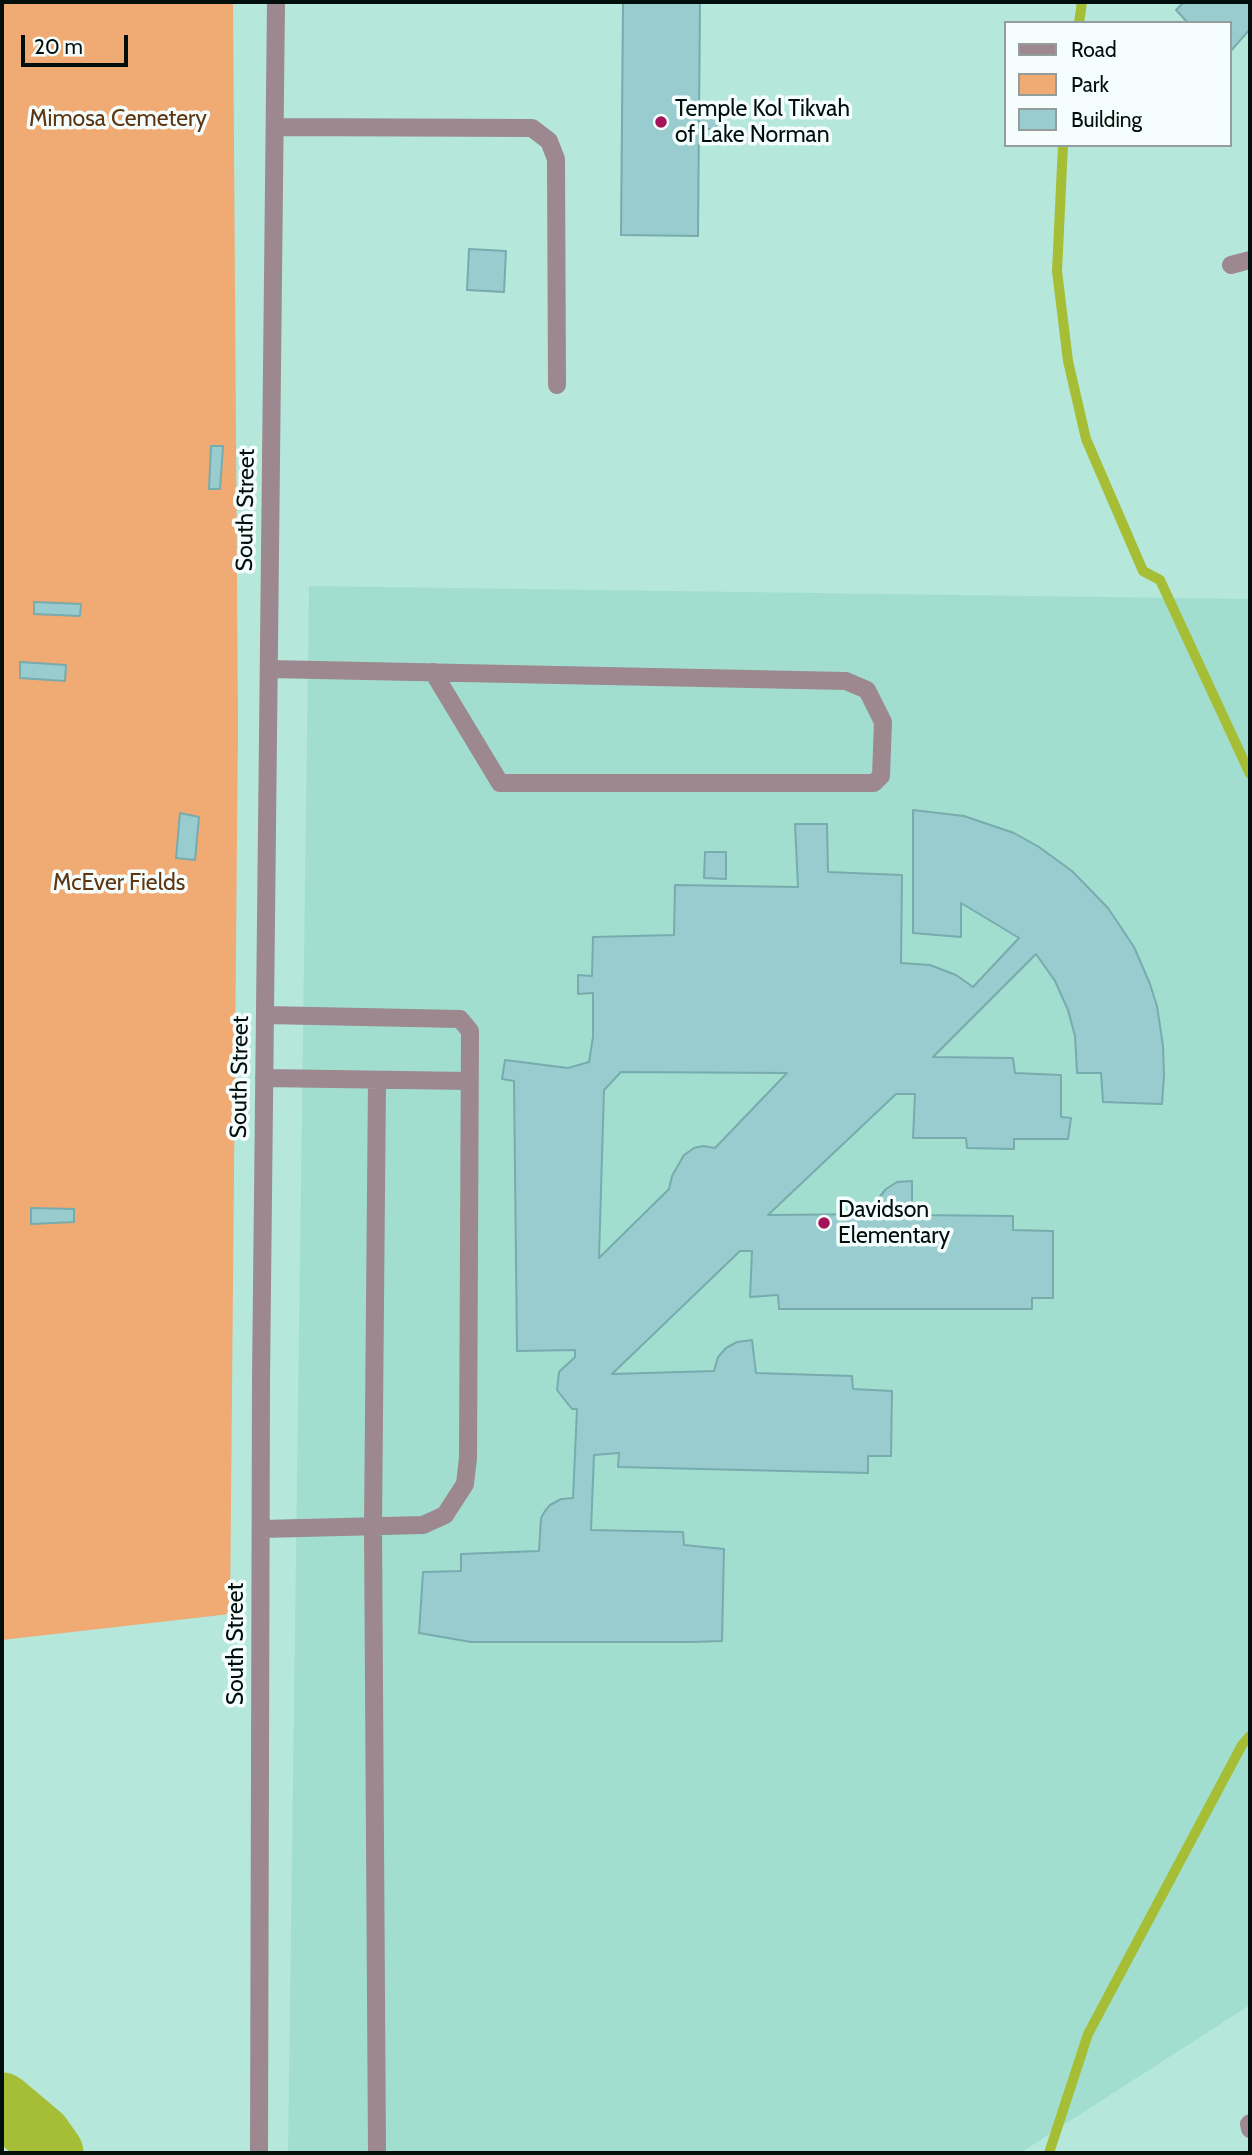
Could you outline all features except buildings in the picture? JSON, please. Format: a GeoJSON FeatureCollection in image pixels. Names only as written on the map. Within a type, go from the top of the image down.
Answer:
{"type":"FeatureCollection","features":[{"type":"Feature","properties":{"kind":"street","name":"South Street"},"geometry":{"type":"LineString","coordinates":[[258,2153],[261,1378],[276,2]]}},
{"type":"Feature","properties":{"kind":"street"},"geometry":{"type":"LineString","coordinates":[[275,127],[532,128],[549,141],[555,159],[556,386]]}},
{"type":"Feature","properties":{"kind":"street"},"geometry":{"type":"LineString","coordinates":[[1231,265],[1250,260]]}},
{"type":"Feature","properties":{"kind":"street"},"geometry":{"type":"LineString","coordinates":[[269,669],[433,672],[846,681],[867,690],[883,722],[881,776],[874,783],[500,783],[433,672]]}},
{"type":"Feature","properties":{"kind":"street"},"geometry":{"type":"LineString","coordinates":[[262,1529],[423,1525],[445,1515],[465,1484],[468,1458],[470,1031],[460,1019],[265,1015]]}},
{"type":"Feature","properties":{"kind":"street"},"geometry":{"type":"LineString","coordinates":[[264,1078],[469,1081]]}},
{"type":"Feature","properties":{"kind":"street"},"geometry":{"type":"LineString","coordinates":[[377,1080],[373,1527],[377,2153]]}},
{"type":"Feature","properties":{"kind":"street"},"geometry":{"type":"LineString","coordinates":[[1250,2123],[1250,2129]]}},
{"type":"Feature","properties":{"kind":"shaded area"},"geometry":{"type":"Polygon","coordinates":[[[309,586],[1250,599],[1250,2005],[1020,2153],[288,2153],[309,586]]]}},
{"type":"Feature","properties":{"kind":"green space","name":"McEver Fields"},"geometry":{"type":"Polygon","coordinates":[[[2,2],[233,2],[238,727],[230,1614],[2,1640],[2,2]]]}},
{"type":"Feature","properties":{"kind":"waterway"},"geometry":{"type":"LineString","coordinates":[[1079,21],[1082,2]]}},
{"type":"Feature","properties":{"kind":"waterway"},"geometry":{"type":"LineString","coordinates":[[1063,147],[1057,271],[1068,361],[1086,439],[1143,571],[1160,580],[1250,774]]}},
{"type":"Feature","properties":{"kind":"waterway"},"geometry":{"type":"LineString","coordinates":[[1049,2153],[1088,2034],[1242,1745],[1250,1736]]}},
{"type":"Feature","properties":{"kind":"waterway"},"geometry":{"type":"LineString","coordinates":[[2,2104],[40,2136],[52,2153]]}},
{"type":"Feature","properties":{"kind":"place","name":"Temple Kol Tikvah of Lake Norman"},"geometry":{"type":"Point","coordinates":[661,122]}},
{"type":"Feature","properties":{"kind":"place","name":"Davidson Elementary"},"geometry":{"type":"Point","coordinates":[824,1223]}},
{"type":"Feature","properties":{"kind":"park label","name":"Mimosa Cemetery"},"geometry":{"type":"Point","coordinates":[118,119]}}]}
